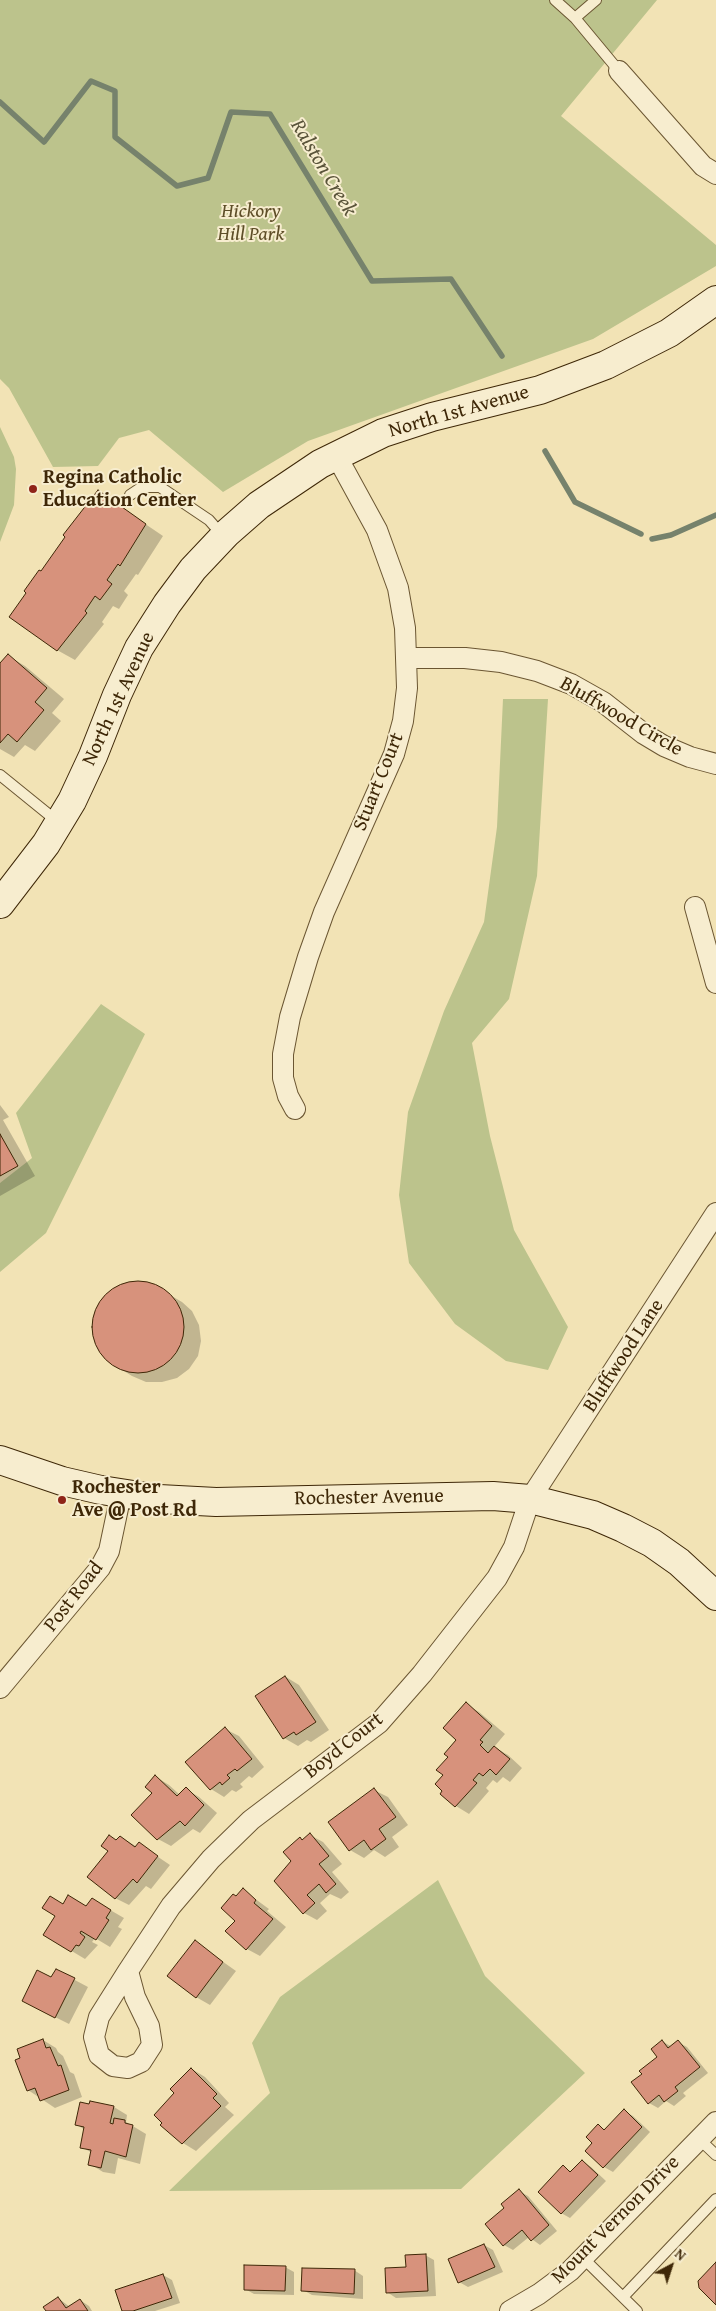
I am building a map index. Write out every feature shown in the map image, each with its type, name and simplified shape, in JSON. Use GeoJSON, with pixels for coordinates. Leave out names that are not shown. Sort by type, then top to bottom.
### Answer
{"type":"FeatureCollection","features":[{"type":"Feature","properties":{"kind":"main road","name":"North 1st Avenue"},"geometry":{"type":"LineString","coordinates":[[0,904],[46,844],[59,822],[93,756],[117,695],[139,648],[166,604],[193,569],[224,536],[259,505],[300,476],[336,455],[383,433],[417,422],[540,390],[606,364],[669,333],[716,300]]}},
{"type":"Feature","properties":{"kind":"main road","name":"Rochester Avenue"},"geometry":{"type":"LineString","coordinates":[[0,1460],[62,1481],[121,1494],[159,1499],[216,1502],[493,1496],[530,1499],[593,1515],[652,1543],[678,1562],[716,1596]]}},
{"type":"Feature","properties":{"kind":"street"},"geometry":{"type":"LineString","coordinates":[[619,71],[703,166],[716,174]]}},
{"type":"Feature","properties":{"kind":"street","name":"Stuart Court"},"geometry":{"type":"LineString","coordinates":[[295,1109],[288,1096],[283,1078],[283,1054],[290,1016],[324,912],[394,754],[403,721],[407,688],[407,658],[398,588],[377,530],[336,455]]}},
{"type":"Feature","properties":{"kind":"street","name":"Bluffwood Circle"},"geometry":{"type":"LineString","coordinates":[[407,658],[465,658],[502,662],[537,671],[571,684],[603,702],[644,734],[664,746],[690,757],[716,764]]}},
{"type":"Feature","properties":{"kind":"street"},"geometry":{"type":"LineString","coordinates":[[694,907],[716,983]]}},
{"type":"Feature","properties":{"kind":"street","name":"Bluffwood Lane"},"geometry":{"type":"LineString","coordinates":[[530,1499],[716,1213]]}},
{"type":"Feature","properties":{"kind":"street","name":"Post Road"},"geometry":{"type":"LineString","coordinates":[[0,1688],[100,1568],[109,1551],[121,1494]]}},
{"type":"Feature","properties":{"kind":"street","name":"Boyd Court"},"geometry":{"type":"LineString","coordinates":[[128,1971],[170,1906],[211,1859],[272,1802],[379,1723],[422,1674],[497,1578],[514,1548],[530,1499]]}},
{"type":"Feature","properties":{"kind":"street","name":"Mount Vernon Drive"},"geometry":{"type":"LineString","coordinates":[[510,2311],[539,2294],[583,2258],[698,2138],[716,2122]]}},
{"type":"Feature","properties":{"kind":"lane"},"geometry":{"type":"LineString","coordinates":[[555,0],[575,18],[619,71]]}},
{"type":"Feature","properties":{"kind":"lane"},"geometry":{"type":"LineString","coordinates":[[575,18],[596,0]]}},
{"type":"Feature","properties":{"kind":"lane"},"geometry":{"type":"LineString","coordinates":[[130,495],[142,487],[160,487],[209,520],[224,536]]}},
{"type":"Feature","properties":{"kind":"lane"},"geometry":{"type":"LineString","coordinates":[[0,775],[59,822]]}},
{"type":"Feature","properties":{"kind":"lane"},"geometry":{"type":"LineString","coordinates":[[698,2138],[716,2155]]}},
{"type":"Feature","properties":{"kind":"lane"},"geometry":{"type":"LineString","coordinates":[[623,2297],[716,2199]]}},
{"type":"Feature","properties":{"kind":"lane"},"geometry":{"type":"LineString","coordinates":[[583,2258],[637,2311]]}},
{"type":"Feature","properties":{"kind":"green space","name":"Hickory Hill Park"},"geometry":{"type":"Polygon","coordinates":[[[0,0],[657,0],[561,116],[716,245],[716,266],[593,339],[308,441],[223,492],[149,430],[119,438],[98,466],[53,467],[9,388],[0,379],[0,0]]]}},
{"type":"Feature","properties":{"kind":"green space"},"geometry":{"type":"Polygon","coordinates":[[[0,427],[14,457],[16,469],[14,505],[0,542],[0,427]]]}},
{"type":"Feature","properties":{"kind":"green space"},"geometry":{"type":"Polygon","coordinates":[[[503,699],[548,699],[537,876],[509,999],[472,1043],[490,1136],[514,1230],[568,1327],[548,1370],[506,1361],[455,1324],[409,1263],[399,1195],[408,1112],[444,1011],[484,922],[497,827],[503,699]]]}},
{"type":"Feature","properties":{"kind":"green space"},"geometry":{"type":"Polygon","coordinates":[[[101,1004],[145,1034],[46,1233],[0,1272],[0,1183],[32,1158],[16,1113],[101,1004]]]}},
{"type":"Feature","properties":{"kind":"green space"},"geometry":{"type":"Polygon","coordinates":[[[438,1880],[485,1976],[585,2073],[461,2189],[169,2191],[270,2093],[252,2043],[280,1997],[438,1880]]]}},
{"type":"Feature","properties":{"kind":"building"},"geometry":{"type":"Polygon","coordinates":[[[98,490],[146,524],[120,566],[118,564],[107,580],[112,584],[100,600],[95,596],[85,611],[87,613],[57,651],[9,617],[26,593],[24,591],[65,537],[63,535],[98,490]]]}},
{"type":"Feature","properties":{"kind":"building"},"geometry":{"type":"Polygon","coordinates":[[[8,654],[47,688],[35,702],[44,710],[17,742],[8,734],[0,743],[0,663],[8,654]]]}},
{"type":"Feature","properties":{"kind":"building"},"geometry":{"type":"Polygon","coordinates":[[[0,1134],[18,1166],[0,1176],[0,1134]]]}},
{"type":"Feature","properties":{"kind":"building"},"geometry":{"type":"Polygon","coordinates":[[[138,1281],[155,1285],[170,1295],[180,1310],[184,1327],[180,1344],[170,1359],[155,1369],[138,1373],[121,1369],[106,1359],[96,1344],[92,1327],[96,1310],[106,1295],[121,1285],[138,1281]]]}},
{"type":"Feature","properties":{"kind":"building"},"geometry":{"type":"Polygon","coordinates":[[[285,1676],[316,1722],[296,1735],[294,1732],[283,1739],[255,1696],[285,1676]]]}},
{"type":"Feature","properties":{"kind":"building"},"geometry":{"type":"Polygon","coordinates":[[[466,1702],[492,1726],[480,1740],[483,1742],[480,1745],[488,1753],[494,1746],[510,1759],[496,1775],[490,1769],[483,1776],[479,1773],[473,1780],[477,1783],[455,1807],[440,1794],[442,1791],[435,1784],[443,1775],[436,1770],[448,1757],[444,1754],[456,1740],[443,1728],[466,1702]]]}},
{"type":"Feature","properties":{"kind":"building"},"geometry":{"type":"Polygon","coordinates":[[[225,1727],[252,1759],[237,1771],[235,1769],[227,1775],[230,1778],[222,1785],[220,1782],[210,1790],[185,1762],[225,1727]]]}},
{"type":"Feature","properties":{"kind":"building"},"geometry":{"type":"Polygon","coordinates":[[[155,1775],[177,1796],[186,1787],[204,1805],[185,1826],[180,1821],[157,1840],[131,1815],[152,1793],[145,1787],[155,1775]]]}},
{"type":"Feature","properties":{"kind":"building"},"geometry":{"type":"Polygon","coordinates":[[[374,1788],[396,1817],[379,1829],[386,1839],[371,1850],[364,1840],[349,1851],[328,1822],[374,1788]]]}},
{"type":"Feature","properties":{"kind":"building"},"geometry":{"type":"Polygon","coordinates":[[[310,1833],[329,1856],[319,1864],[336,1884],[326,1893],[319,1884],[307,1895],[315,1903],[303,1914],[274,1881],[291,1861],[283,1852],[300,1837],[302,1840],[310,1833]]]}},
{"type":"Feature","properties":{"kind":"building"},"geometry":{"type":"Polygon","coordinates":[[[109,1835],[116,1840],[120,1836],[135,1847],[139,1842],[158,1856],[137,1883],[133,1879],[115,1899],[87,1877],[108,1851],[101,1846],[109,1835]]]}},
{"type":"Feature","properties":{"kind":"building"},"geometry":{"type":"Polygon","coordinates":[[[243,1888],[256,1900],[254,1903],[273,1919],[246,1950],[225,1931],[235,1921],[221,1908],[233,1894],[236,1896],[243,1888]]]}},
{"type":"Feature","properties":{"kind":"building"},"geometry":{"type":"Polygon","coordinates":[[[68,1895],[86,1906],[92,1898],[111,1910],[106,1918],[109,1920],[96,1940],[81,1931],[80,1933],[85,1937],[79,1946],[76,1945],[71,1952],[43,1935],[55,1916],[42,1908],[50,1896],[63,1904],[68,1895]]]}},
{"type":"Feature","properties":{"kind":"building"},"geometry":{"type":"Polygon","coordinates":[[[195,1940],[223,1962],[196,1998],[167,1976],[195,1940]]]}},
{"type":"Feature","properties":{"kind":"building"},"geometry":{"type":"Polygon","coordinates":[[[56,1969],[75,1978],[55,2018],[22,2001],[37,1970],[51,1977],[56,1969]]]}},
{"type":"Feature","properties":{"kind":"building"},"geometry":{"type":"Polygon","coordinates":[[[43,2039],[46,2048],[50,2047],[58,2066],[61,2065],[69,2090],[40,2101],[35,2088],[27,2091],[15,2060],[20,2058],[17,2049],[43,2039]]]}},
{"type":"Feature","properties":{"kind":"building"},"geometry":{"type":"Polygon","coordinates":[[[662,2040],[668,2048],[678,2040],[700,2067],[675,2087],[678,2091],[664,2102],[659,2095],[648,2104],[631,2082],[642,2074],[639,2071],[657,2057],[651,2049],[662,2040]]]}},
{"type":"Feature","properties":{"kind":"building"},"geometry":{"type":"Polygon","coordinates":[[[191,2068],[217,2094],[213,2098],[221,2106],[182,2144],[160,2125],[162,2123],[154,2115],[174,2093],[170,2089],[191,2068]]]}},
{"type":"Feature","properties":{"kind":"building"},"geometry":{"type":"Polygon","coordinates":[[[90,2101],[114,2106],[110,2123],[113,2124],[114,2118],[125,2120],[125,2123],[133,2125],[126,2157],[105,2151],[101,2168],[88,2165],[91,2150],[80,2148],[84,2127],[75,2125],[80,2102],[89,2104],[90,2101]]]}},
{"type":"Feature","properties":{"kind":"building"},"geometry":{"type":"Polygon","coordinates":[[[624,2109],[642,2127],[603,2168],[585,2151],[592,2143],[586,2137],[598,2124],[604,2130],[624,2109]]]}},
{"type":"Feature","properties":{"kind":"building"},"geometry":{"type":"Polygon","coordinates":[[[582,2160],[598,2175],[561,2214],[538,2192],[563,2165],[570,2172],[582,2160]]]}},
{"type":"Feature","properties":{"kind":"building"},"geometry":{"type":"Polygon","coordinates":[[[519,2189],[549,2225],[531,2241],[522,2230],[503,2246],[485,2224],[504,2208],[501,2204],[519,2189]]]}},
{"type":"Feature","properties":{"kind":"building"},"geometry":{"type":"Polygon","coordinates":[[[484,2244],[495,2267],[458,2283],[448,2259],[484,2244]]]}},
{"type":"Feature","properties":{"kind":"building"},"geometry":{"type":"Polygon","coordinates":[[[426,2254],[428,2291],[386,2293],[385,2268],[406,2267],[405,2255],[426,2254]]]}},
{"type":"Feature","properties":{"kind":"building"},"geometry":{"type":"Polygon","coordinates":[[[716,2262],[716,2305],[699,2288],[698,2281],[716,2262]]]}},
{"type":"Feature","properties":{"kind":"building"},"geometry":{"type":"Polygon","coordinates":[[[244,2265],[286,2266],[285,2291],[244,2290],[244,2265]]]}},
{"type":"Feature","properties":{"kind":"building"},"geometry":{"type":"Polygon","coordinates":[[[302,2268],[355,2269],[354,2294],[301,2291],[302,2268]]]}},
{"type":"Feature","properties":{"kind":"building"},"geometry":{"type":"Polygon","coordinates":[[[163,2274],[172,2298],[133,2311],[122,2311],[115,2290],[163,2274]]]}},
{"type":"Feature","properties":{"kind":"building"},"geometry":{"type":"Polygon","coordinates":[[[58,2297],[66,2308],[80,2299],[88,2311],[46,2311],[43,2307],[58,2297]]]}},
{"type":"Feature","properties":{"kind":"waterway","name":"Ralston Creek"},"geometry":{"type":"LineString","coordinates":[[0,102],[44,142],[91,81],[115,91],[115,137],[177,186],[208,178],[231,112],[270,114],[372,281],[451,279],[502,356]]}},
{"type":"Feature","properties":{"kind":"waterway","name":"Ralston Creek"},"geometry":{"type":"LineString","coordinates":[[545,451],[575,502],[641,534]]}},
{"type":"Feature","properties":{"kind":"waterway","name":"Ralston Creek"},"geometry":{"type":"LineString","coordinates":[[652,539],[671,535],[716,515]]}},
{"type":"Feature","properties":{"kind":"place","name":"Regina Catholic Education Center"},"geometry":{"type":"Point","coordinates":[33,489]}},
{"type":"Feature","properties":{"kind":"place","name":"Rochester Ave @ Post Rd"},"geometry":{"type":"Point","coordinates":[62,1500]}}]}
